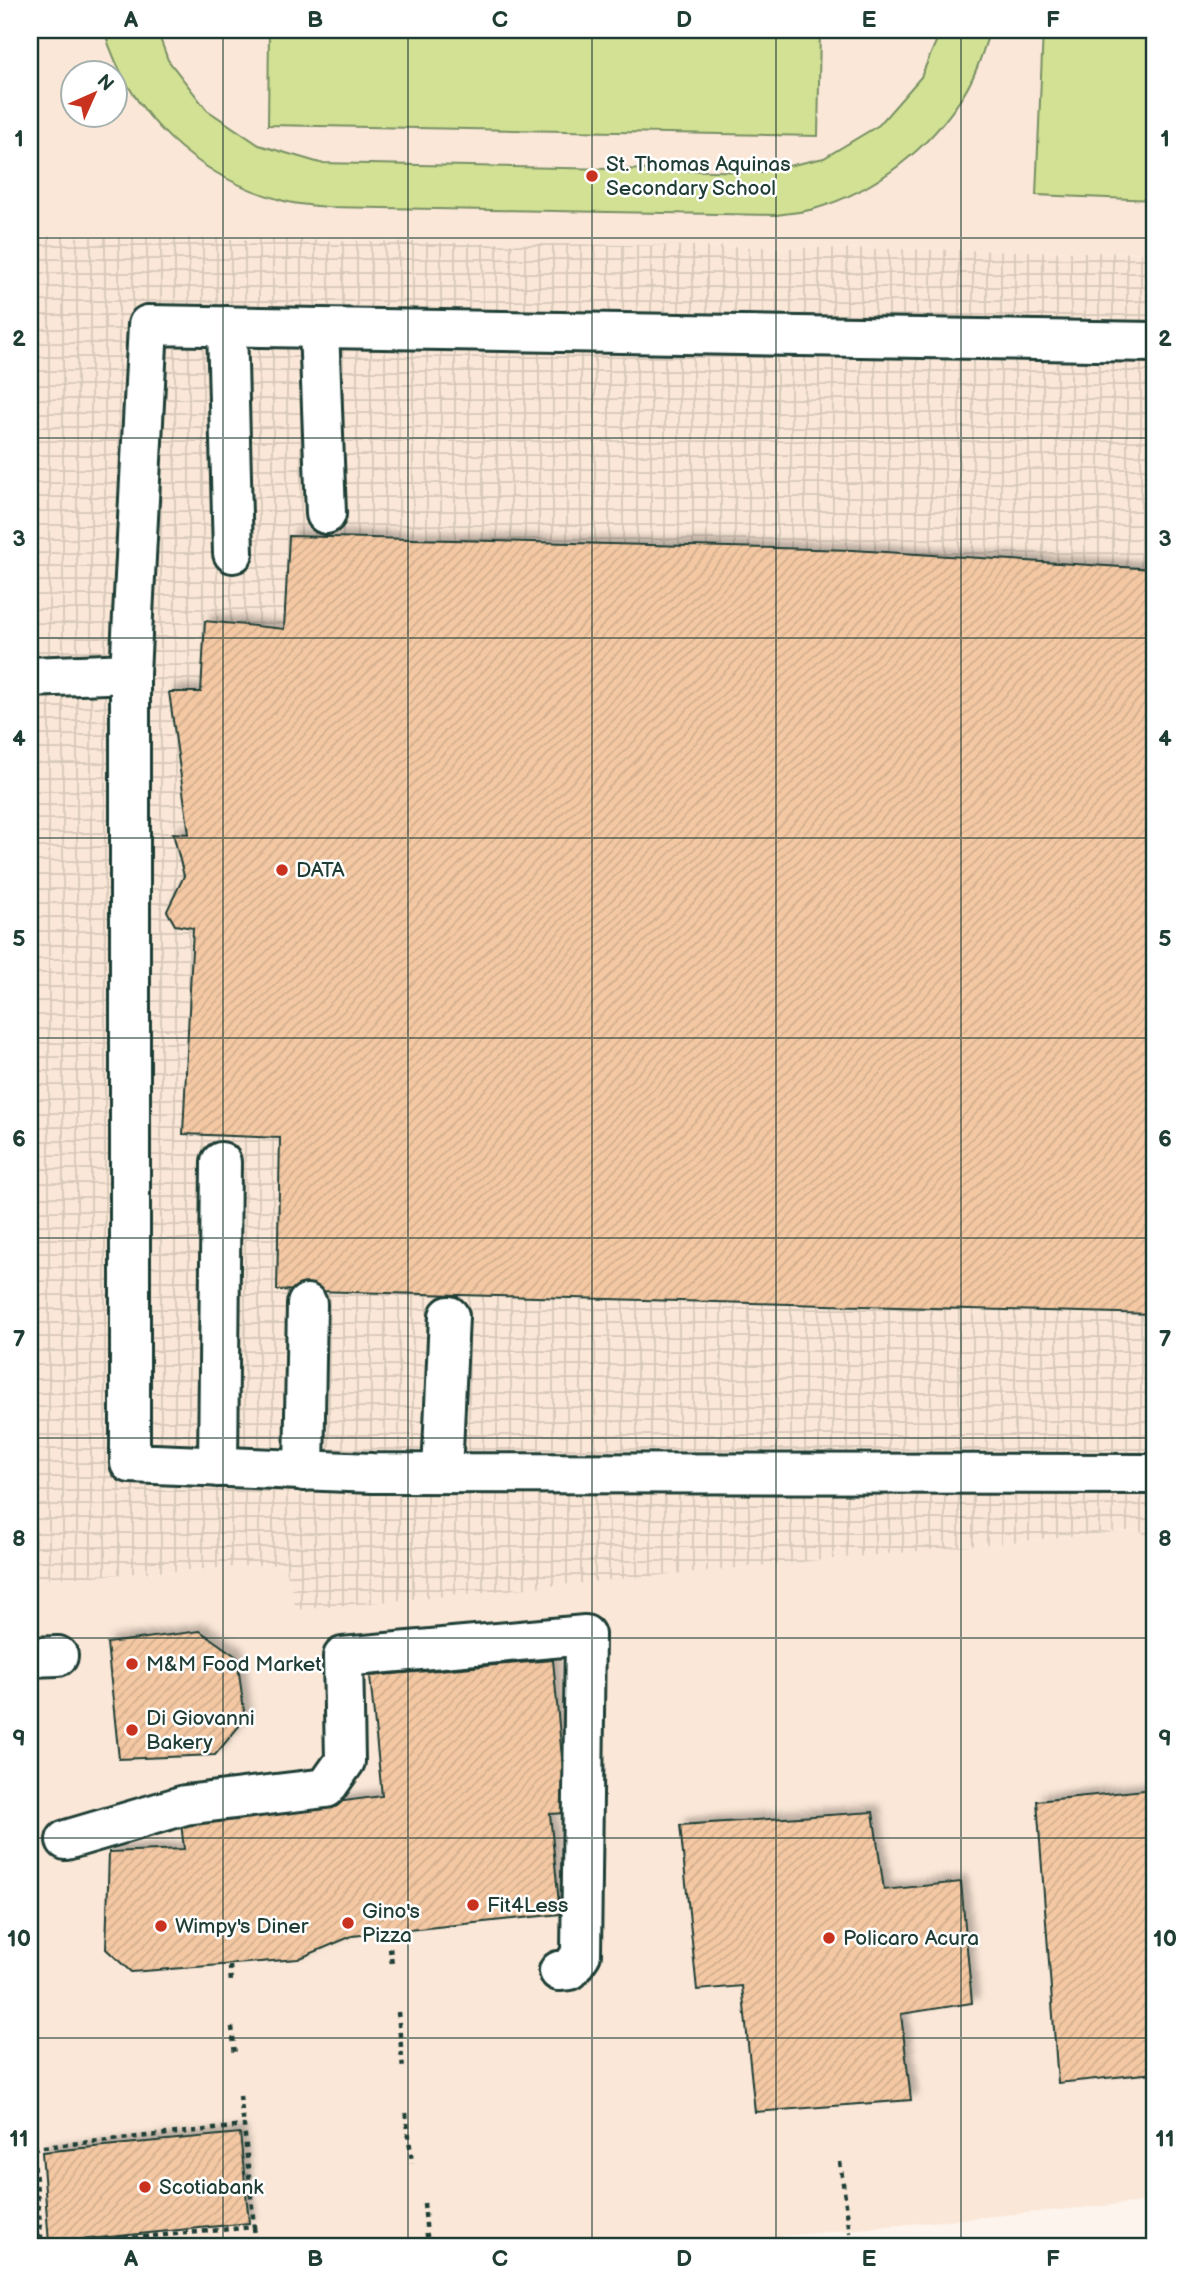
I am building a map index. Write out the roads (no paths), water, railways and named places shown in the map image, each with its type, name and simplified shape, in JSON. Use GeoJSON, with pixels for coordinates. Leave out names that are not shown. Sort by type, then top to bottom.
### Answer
{"type":"FeatureCollection","features":[{"type":"Feature","properties":{"kind":"lane"},"geometry":{"type":"LineString","coordinates":[[1154,342],[148,325],[130,673],[130,1463],[442,1474],[1154,1474]]}},
{"type":"Feature","properties":{"kind":"lane"},"geometry":{"type":"LineString","coordinates":[[227,326],[233,553]]}},
{"type":"Feature","properties":{"kind":"lane"},"geometry":{"type":"LineString","coordinates":[[319,328],[326,514]]}},
{"type":"Feature","properties":{"kind":"lane"},"geometry":{"type":"LineString","coordinates":[[30,677],[130,673]]}},
{"type":"Feature","properties":{"kind":"lane"},"geometry":{"type":"LineString","coordinates":[[218,1467],[221,1162]]}},
{"type":"Feature","properties":{"kind":"lane"},"geometry":{"type":"LineString","coordinates":[[304,1471],[307,1304]]}},
{"type":"Feature","properties":{"kind":"lane"},"geometry":{"type":"LineString","coordinates":[[442,1474],[449,1316]]}},
{"type":"Feature","properties":{"kind":"lane"},"geometry":{"type":"LineString","coordinates":[[66,1840],[185,1805],[326,1788],[345,1760],[343,1657],[585,1635],[581,1954],[570,1970],[559,1971]]}},
{"type":"Feature","properties":{"kind":"place","name":"St. Thomas Aquinas Secondary School"},"geometry":{"type":"Point","coordinates":[592,176]}},
{"type":"Feature","properties":{"kind":"place","name":"DATA"},"geometry":{"type":"Point","coordinates":[282,870]}},
{"type":"Feature","properties":{"kind":"place","name":"M&M Food Market"},"geometry":{"type":"Point","coordinates":[132,1664]}},
{"type":"Feature","properties":{"kind":"place","name":"Di Giovanni Bakery"},"geometry":{"type":"Point","coordinates":[132,1730]}},
{"type":"Feature","properties":{"kind":"place","name":"Fit4Less"},"geometry":{"type":"Point","coordinates":[473,1905]}},
{"type":"Feature","properties":{"kind":"place","name":"Gino's Pizza"},"geometry":{"type":"Point","coordinates":[348,1923]}},
{"type":"Feature","properties":{"kind":"place","name":"Wimpy's Diner"},"geometry":{"type":"Point","coordinates":[161,1926]}},
{"type":"Feature","properties":{"kind":"place","name":"Policaro Acura"},"geometry":{"type":"Point","coordinates":[829,1938]}},
{"type":"Feature","properties":{"kind":"place","name":"Scotiabank"},"geometry":{"type":"Point","coordinates":[145,2187]}}]}
